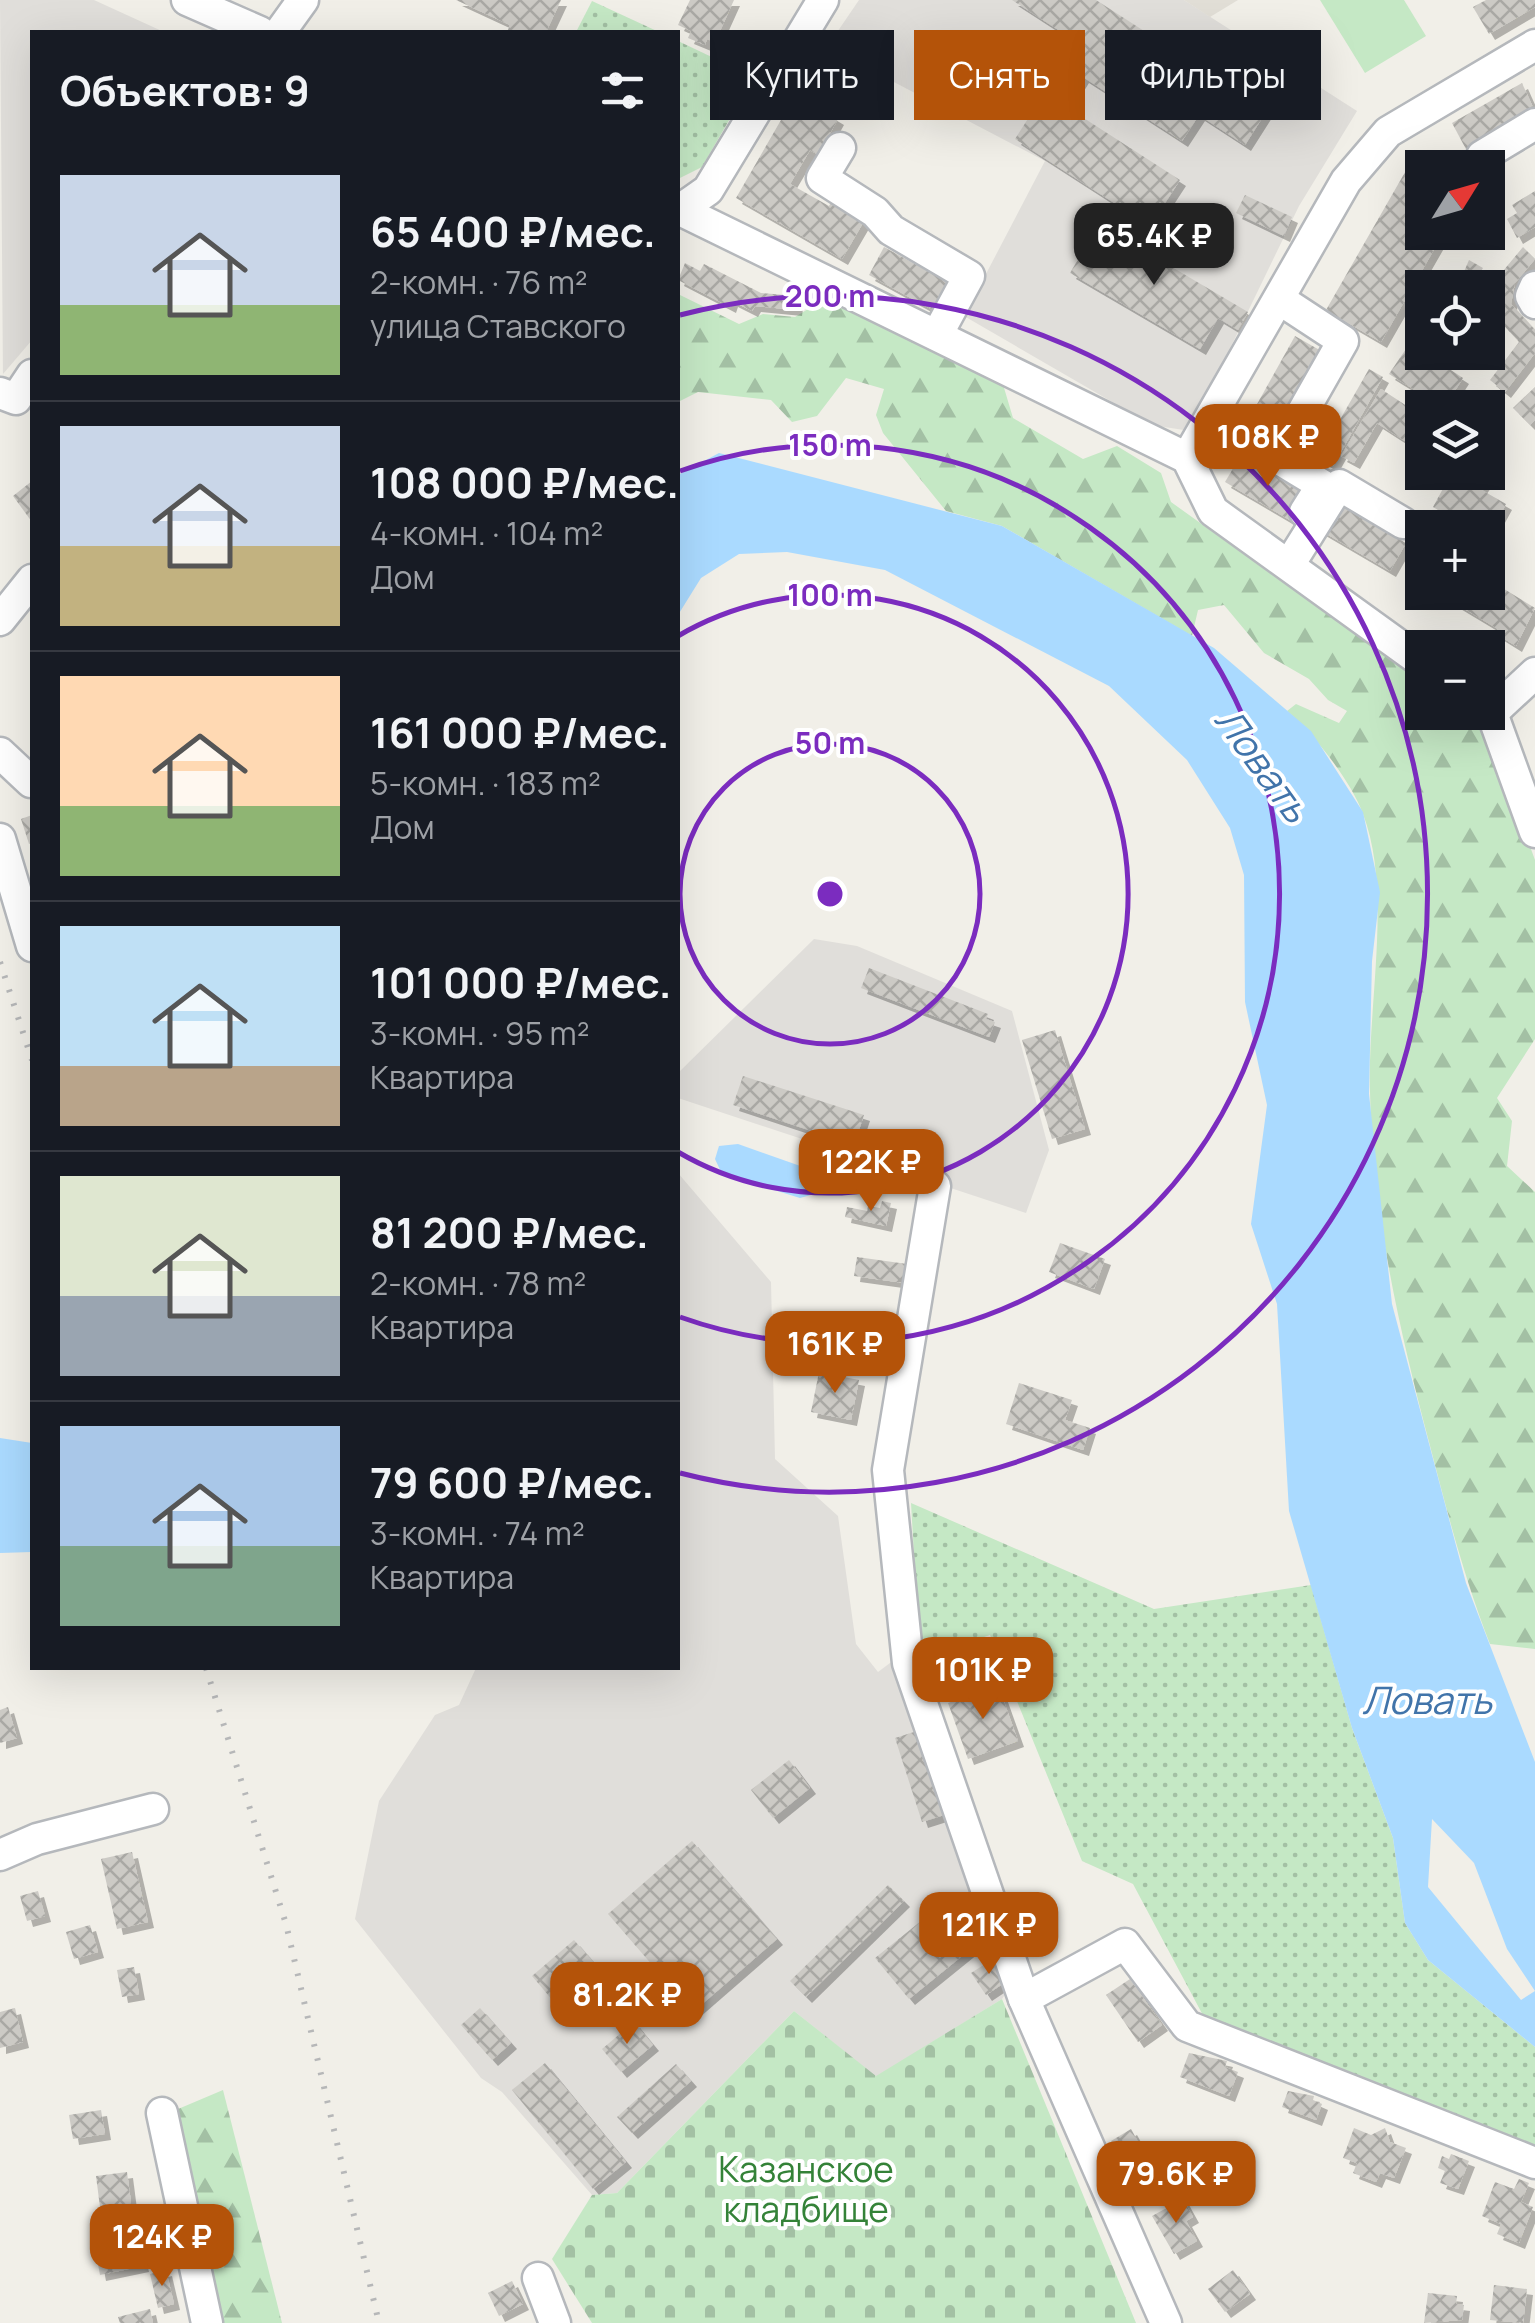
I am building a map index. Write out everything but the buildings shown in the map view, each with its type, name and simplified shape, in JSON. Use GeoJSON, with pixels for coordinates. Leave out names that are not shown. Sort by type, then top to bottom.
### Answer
{"type":"FeatureCollection","features":[{"type":"Feature","properties":{"kind":"street"},"geometry":{"type":"LineString","coordinates":[[188,0],[245,30]]}},
{"type":"Feature","properties":{"kind":"street"},"geometry":{"type":"LineString","coordinates":[[281,30],[303,0]]}},
{"type":"Feature","properties":{"kind":"street"},"geometry":{"type":"LineString","coordinates":[[822,0],[708,190],[680,209],[1187,458],[1213,511],[1405,650]]}},
{"type":"Feature","properties":{"kind":"street"},"geometry":{"type":"LineString","coordinates":[[1187,458],[1346,181],[1388,132],[1532,54]]}},
{"type":"Feature","properties":{"kind":"street"},"geometry":{"type":"LineString","coordinates":[[1492,150],[1535,124]]}},
{"type":"Feature","properties":{"kind":"street"},"geometry":{"type":"LineString","coordinates":[[840,148],[822,178],[875,212],[891,230],[969,276],[937,335]]}},
{"type":"Feature","properties":{"kind":"street"},"geometry":{"type":"LineString","coordinates":[[1535,287],[1535,303]]}},
{"type":"Feature","properties":{"kind":"street"},"geometry":{"type":"LineString","coordinates":[[1278,299],[1344,341],[1297,422]]}},
{"type":"Feature","properties":{"kind":"street"},"geometry":{"type":"LineString","coordinates":[[0,393],[16,399],[30,378]]}},
{"type":"Feature","properties":{"kind":"street"},"geometry":{"type":"LineString","coordinates":[[1258,446],[1322,485],[1283,561]]}},
{"type":"Feature","properties":{"kind":"street"},"geometry":{"type":"LineString","coordinates":[[1283,561],[1339,485],[1403,522]]}},
{"type":"Feature","properties":{"kind":"street"},"geometry":{"type":"LineString","coordinates":[[0,620],[30,582]]}},
{"type":"Feature","properties":{"kind":"street"},"geometry":{"type":"LineString","coordinates":[[1505,699],[1535,673]]}},
{"type":"Feature","properties":{"kind":"street"},"geometry":{"type":"LineString","coordinates":[[1497,730],[1535,832]]}},
{"type":"Feature","properties":{"kind":"street"},"geometry":{"type":"LineString","coordinates":[[0,753],[30,780]]}},
{"type":"Feature","properties":{"kind":"street"},"geometry":{"type":"LineString","coordinates":[[0,839],[30,939]]}},
{"type":"Feature","properties":{"kind":"street"},"geometry":{"type":"LineString","coordinates":[[935,1186],[888,1470],[908,1662],[1024,1999],[1166,2323]]}},
{"type":"Feature","properties":{"kind":"street"},"geometry":{"type":"LineString","coordinates":[[0,1855],[37,1839],[153,1809]]}},
{"type":"Feature","properties":{"kind":"street"},"geometry":{"type":"LineString","coordinates":[[1024,1999],[1125,1944],[1187,2026],[1535,2163]]}},
{"type":"Feature","properties":{"kind":"street"},"geometry":{"type":"LineString","coordinates":[[162,2113],[207,2323]]}},
{"type":"Feature","properties":{"kind":"street"},"geometry":{"type":"LineString","coordinates":[[538,2278],[554,2323]]}},
{"type":"Feature","properties":{"kind":"shaded area"},"geometry":{"type":"Polygon","coordinates":[[[0,0],[94,0],[160,30],[30,30],[30,342],[3,374],[0,0]]]}},
{"type":"Feature","properties":{"kind":"shaded area"},"geometry":{"type":"Polygon","coordinates":[[[859,0],[1184,0],[1231,30],[1105,30],[1105,120],[1321,120],[1321,88],[1357,111],[1299,206],[1190,431],[1152,425],[964,316],[1045,161],[967,120],[1085,120],[1085,30],[914,30],[914,92],[894,82],[894,30],[839,30],[859,0]]]}},
{"type":"Feature","properties":{"kind":"shaded area"},"geometry":{"type":"Polygon","coordinates":[[[1184,0],[1238,0],[1210,17],[1184,0]]]}},
{"type":"Feature","properties":{"kind":"shaded area"},"geometry":{"type":"Polygon","coordinates":[[[814,939],[857,946],[1012,1011],[1049,1150],[1026,1213],[680,1099],[680,1071],[814,939]]]}},
{"type":"Feature","properties":{"kind":"shaded area"},"geometry":{"type":"Polygon","coordinates":[[[680,1175],[771,1282],[775,1459],[838,1516],[856,1644],[878,1672],[894,1660],[1010,1987],[1002,1999],[876,2077],[794,2011],[617,2193],[592,2195],[502,2092],[481,2078],[355,1919],[379,1801],[435,1715],[459,1705],[475,1670],[680,1670],[680,1175]]]}},
{"type":"Feature","properties":{"kind":"green space"},"geometry":{"type":"Polygon","coordinates":[[[1320,0],[1404,0],[1426,36],[1365,73],[1320,0]]]}},
{"type":"Feature","properties":{"kind":"green space"},"geometry":{"type":"Polygon","coordinates":[[[592,1],[655,30],[577,30],[592,1]]]}},
{"type":"Feature","properties":{"kind":"green space"},"geometry":{"type":"Polygon","coordinates":[[[680,42],[710,56],[710,120],[729,120],[702,167],[680,178],[680,42]]]}},
{"type":"Feature","properties":{"kind":"green space"},"geometry":{"type":"Polygon","coordinates":[[[680,295],[739,324],[763,314],[795,317],[808,309],[836,305],[1002,381],[1013,418],[1083,459],[1117,446],[1161,473],[1171,502],[1405,670],[1405,730],[1483,730],[1489,735],[1535,860],[1535,1039],[1497,1098],[1512,1121],[1507,1166],[1535,1192],[1535,1649],[1490,1644],[1449,1519],[1398,1313],[1372,1137],[1370,1059],[1378,914],[1372,845],[1350,787],[1320,745],[1287,711],[1296,704],[1339,723],[1347,711],[1328,700],[1309,679],[1264,653],[1224,605],[1198,610],[1192,636],[1002,526],[946,511],[883,433],[876,415],[884,389],[846,378],[817,416],[792,422],[771,400],[698,392],[680,401],[680,295]]]}},
{"type":"Feature","properties":{"kind":"green space"},"geometry":{"type":"Polygon","coordinates":[[[911,1503],[1154,1609],[1311,1585],[1352,1728],[1393,1838],[1405,1923],[1428,1960],[1535,2047],[1535,2148],[1206,2021],[1133,1884],[1082,1861],[990,1635],[920,1659],[911,1503]]]}},
{"type":"Feature","properties":{"kind":"green space","name":"Казанское кладбище"},"geometry":{"type":"Polygon","coordinates":[[[1002,1999],[1136,2323],[592,2323],[552,2259],[592,2195],[617,2193],[794,2011],[876,2076],[1002,1999]]]}},
{"type":"Feature","properties":{"kind":"green space"},"geometry":{"type":"Polygon","coordinates":[[[223,2090],[282,2323],[218,2323],[171,2112],[223,2090]]]}},
{"type":"Feature","properties":{"kind":"water","name":"Ловать"},"geometry":{"type":"Polygon","coordinates":[[[719,453],[1002,526],[1214,648],[1311,731],[1363,812],[1380,892],[1372,961],[1369,1094],[1392,1304],[1466,1583],[1535,1762],[1535,1991],[1535,2047],[1428,1960],[1405,1923],[1393,1838],[1352,1728],[1289,1511],[1277,1304],[1251,1224],[1267,1105],[1245,1002],[1244,875],[1230,828],[1187,760],[1109,686],[885,570],[787,552],[739,554],[701,578],[680,612],[680,474],[719,453]],[[1432,1819],[1428,1887],[1521,2000],[1535,1991],[1507,1949],[1474,1863],[1432,1819]]]}},
{"type":"Feature","properties":{"kind":"water"},"geometry":{"type":"Polygon","coordinates":[[[738,1144],[823,1174],[818,1193],[800,1198],[722,1174],[715,1159],[719,1146],[738,1144]]]}},
{"type":"Feature","properties":{"kind":"water"},"geometry":{"type":"Polygon","coordinates":[[[0,1438],[30,1443],[30,1552],[0,1553],[0,1438]]]}},
{"type":"Feature","properties":{"kind":"railway"},"geometry":{"type":"LineString","coordinates":[[0,962],[30,1054]]}},
{"type":"Feature","properties":{"kind":"railway"},"geometry":{"type":"LineString","coordinates":[[207,1670],[286,1924],[379,2323]]}}]}
